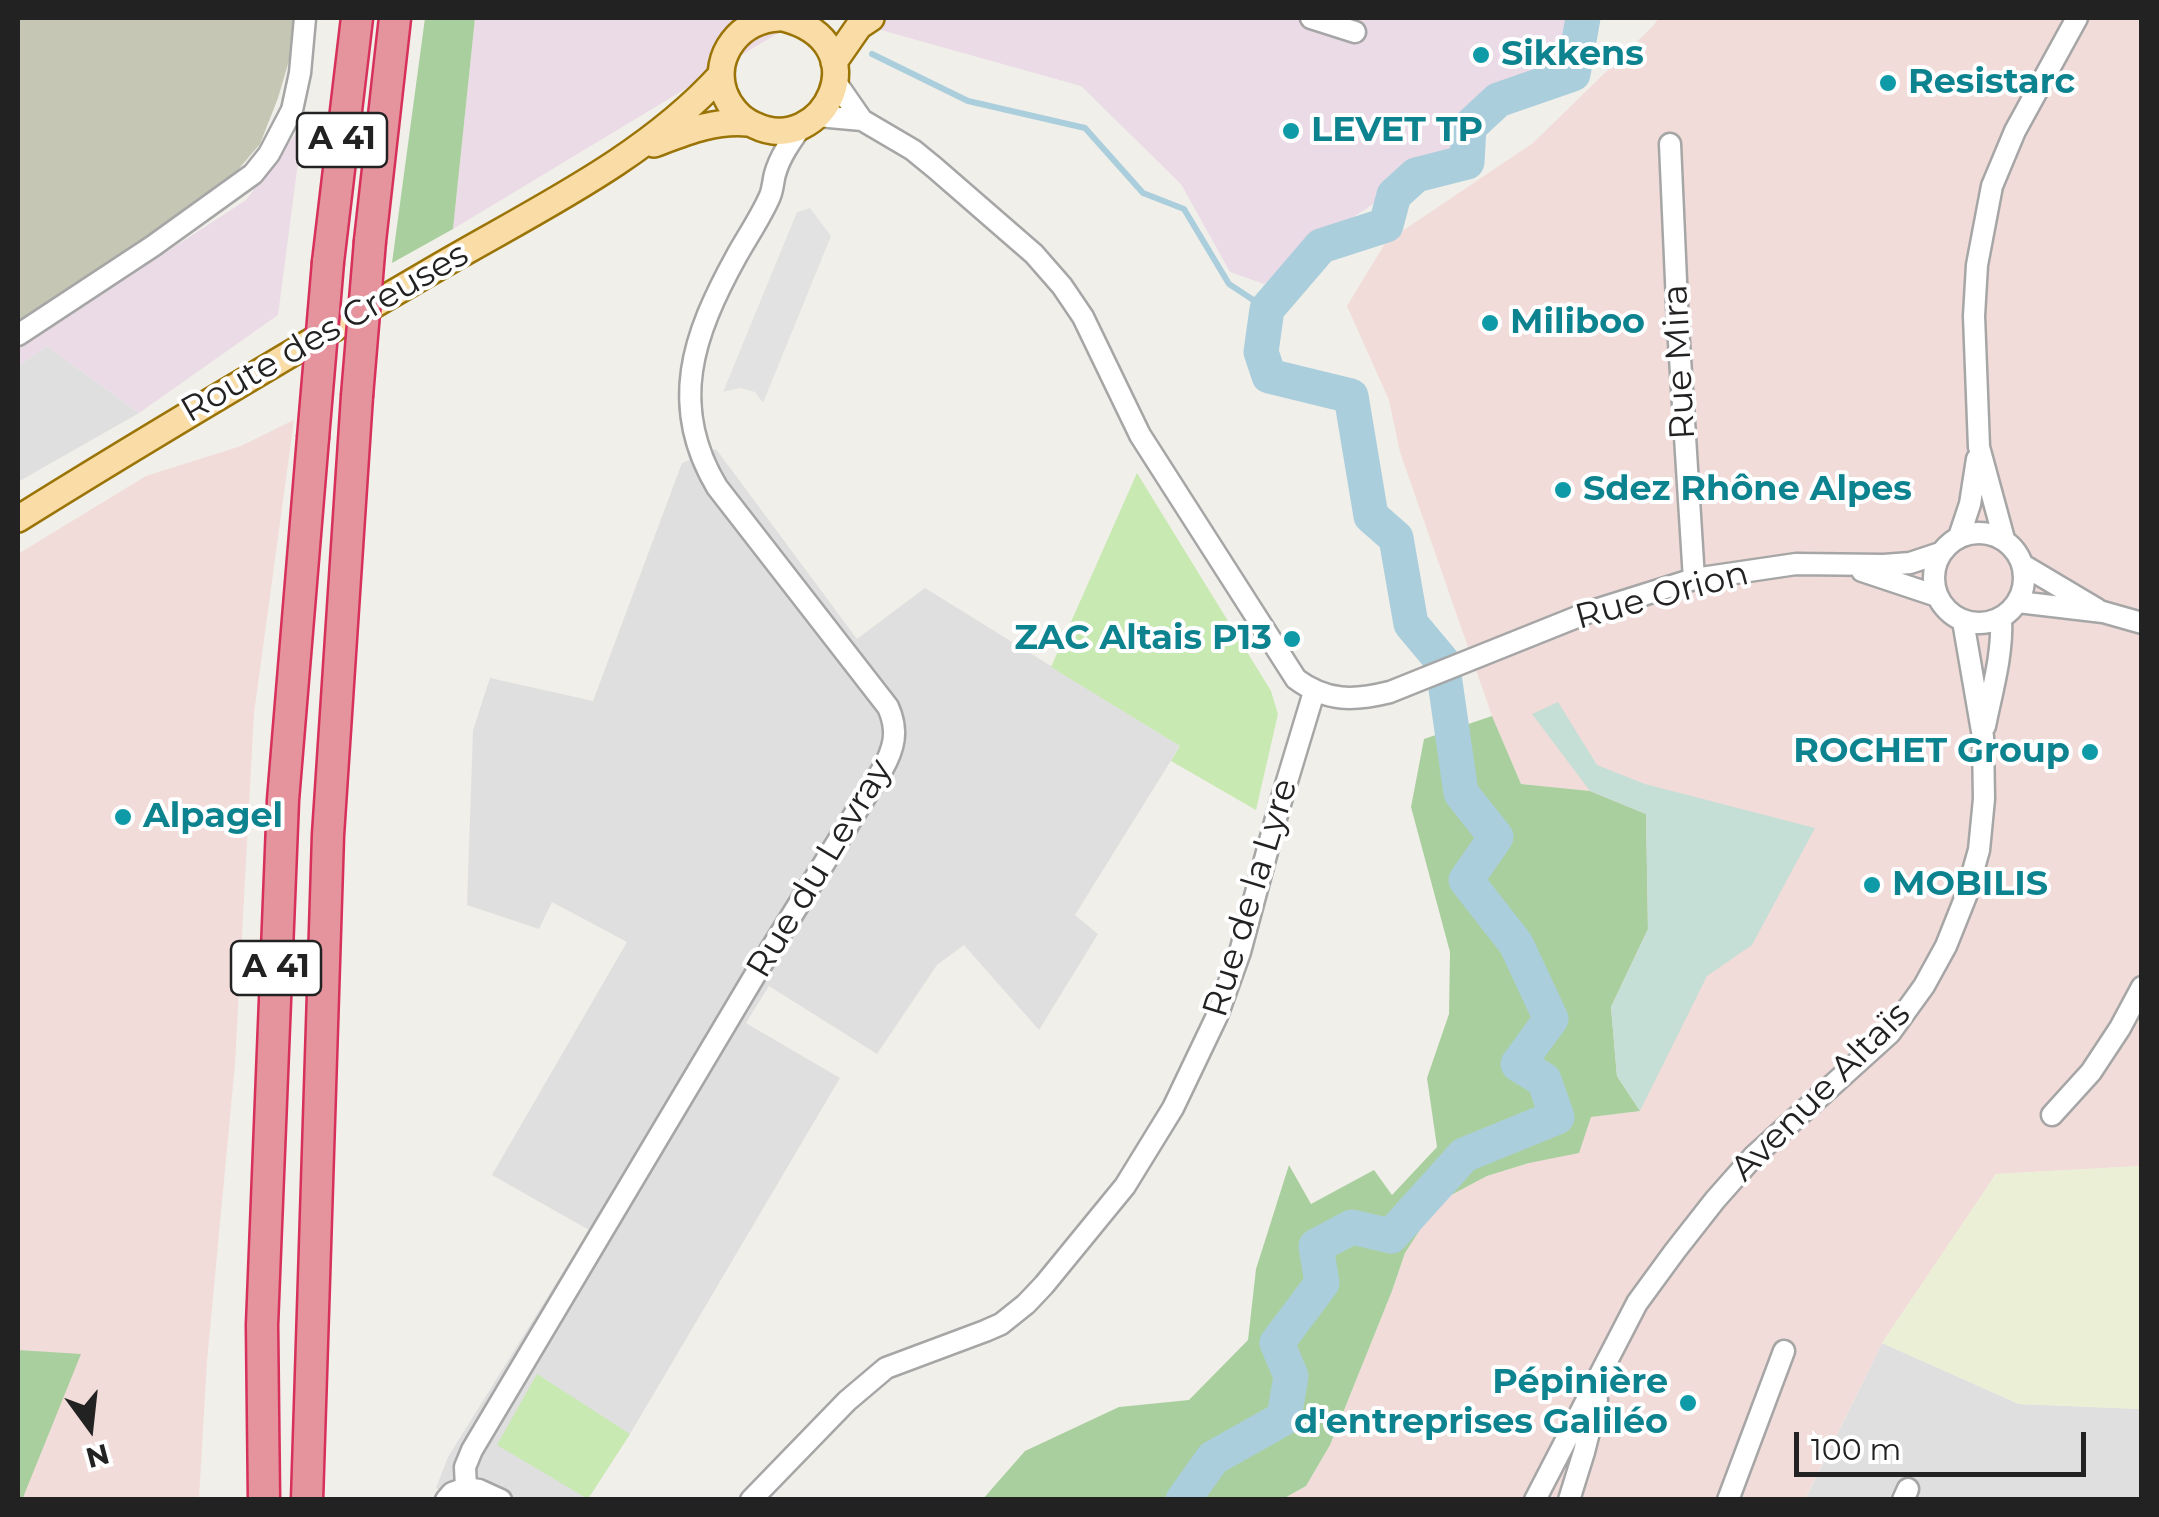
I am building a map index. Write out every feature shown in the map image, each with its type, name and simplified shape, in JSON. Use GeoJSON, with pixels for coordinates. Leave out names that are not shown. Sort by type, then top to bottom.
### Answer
{"type":"FeatureCollection","features":[{"type":"Feature","properties":{"kind":"highway","name":"A 41"},"geometry":{"type":"LineString","coordinates":[[264,1500],[262,1326],[283,800],[328,262],[357,18]]}},
{"type":"Feature","properties":{"kind":"highway","name":"A 41"},"geometry":{"type":"LineString","coordinates":[[307,1500],[328,834],[356,396],[394,18]]}},
{"type":"Feature","properties":{"kind":"main road"},"geometry":{"type":"LineString","coordinates":[[835,72],[828,46],[817,32],[795,19],[771,18],[740,31],[730,44],[721,74],[724,93],[734,110],[754,126],[781,131],[810,121],[830,100],[835,72],[859,26],[871,18]]}},
{"type":"Feature","properties":{"kind":"main road","name":"Route des Creuses"},"geometry":{"type":"LineString","coordinates":[[636,151],[721,74]]}},
{"type":"Feature","properties":{"kind":"main road","name":"Route des Creuses"},"geometry":{"type":"LineString","coordinates":[[18,520],[241,382],[636,151],[705,125],[728,121],[754,126]]}},
{"type":"Feature","properties":{"kind":"street"},"geometry":{"type":"LineString","coordinates":[[18,335],[122,268],[253,174],[292,110],[306,18]]}},
{"type":"Feature","properties":{"kind":"street"},"geometry":{"type":"LineString","coordinates":[[730,18],[730,44]]}},
{"type":"Feature","properties":{"kind":"street"},"geometry":{"type":"LineString","coordinates":[[1311,18],[1355,32]]}},
{"type":"Feature","properties":{"kind":"street"},"geometry":{"type":"LineString","coordinates":[[1959,536],[1989,533],[2016,550],[2025,580],[2018,602],[2001,618],[1986,624],[1963,621],[1949,613],[1937,596],[1934,568],[1940,554],[1959,536],[1970,504],[1980,447],[1975,299],[1992,186],[2015,132],[2077,18]]}},
{"type":"Feature","properties":{"kind":"street"},"geometry":{"type":"LineString","coordinates":[[835,72],[862,120],[935,168],[1034,254],[1062,286],[1082,317],[1140,435],[1296,679],[1314,692]]}},
{"type":"Feature","properties":{"kind":"street"},"geometry":{"type":"LineString","coordinates":[[810,121],[862,120]]}},
{"type":"Feature","properties":{"kind":"street","name":"Rue du Levray"},"geometry":{"type":"LineString","coordinates":[[466,1488],[465,1468],[481,1434],[882,770],[894,744],[894,721],[888,707],[718,488],[702,459],[692,428],[690,380],[700,330],[770,195],[789,144],[810,121]]}},
{"type":"Feature","properties":{"kind":"street"},"geometry":{"type":"LineString","coordinates":[[754,126],[775,173]]}},
{"type":"Feature","properties":{"kind":"street","name":"Rue Mira"},"geometry":{"type":"LineString","coordinates":[[1670,144],[1694,580]]}},
{"type":"Feature","properties":{"kind":"street"},"geometry":{"type":"LineString","coordinates":[[1980,447],[2004,540]]}},
{"type":"Feature","properties":{"kind":"street","name":"Rue Orion"},"geometry":{"type":"LineString","coordinates":[[1314,692],[1340,698],[1390,692],[1592,610],[1694,580],[1796,564],[1884,566],[1940,554]]}},
{"type":"Feature","properties":{"kind":"street"},"geometry":{"type":"LineString","coordinates":[[2023,565],[2103,612]]}},
{"type":"Feature","properties":{"kind":"street","name":"Rue Orion"},"geometry":{"type":"LineString","coordinates":[[1846,566],[1937,596]]}},
{"type":"Feature","properties":{"kind":"street"},"geometry":{"type":"LineString","coordinates":[[2018,602],[2103,612],[2142,623]]}},
{"type":"Feature","properties":{"kind":"street","name":"Avenue Altaïs"},"geometry":{"type":"LineString","coordinates":[[1982,738],[1998,661],[2001,618]]}},
{"type":"Feature","properties":{"kind":"street","name":"Avenue Altaïs"},"geometry":{"type":"LineString","coordinates":[[1535,1500],[1638,1303],[1714,1200],[1754,1156],[1890,1033],[1924,986],[1946,946],[1979,850],[1984,799],[1982,738],[1963,621]]}},
{"type":"Feature","properties":{"kind":"street","name":"Rue de la Lyre"},"geometry":{"type":"LineString","coordinates":[[751,1500],[847,1401],[886,1368],[985,1332],[1026,1304],[1125,1186],[1174,1108],[1217,1016],[1240,952],[1314,692]]}},
{"type":"Feature","properties":{"kind":"street"},"geometry":{"type":"LineString","coordinates":[[2052,1115],[2091,1072],[2142,987]]}},
{"type":"Feature","properties":{"kind":"street"},"geometry":{"type":"LineString","coordinates":[[1728,1500],[1784,1351]]}},
{"type":"Feature","properties":{"kind":"street","name":"Avenue Altaïs"},"geometry":{"type":"LineString","coordinates":[[1569,1500],[1606,1364]]}},
{"type":"Feature","properties":{"kind":"street"},"geometry":{"type":"LineString","coordinates":[[446,1500],[466,1488],[501,1500]]}},
{"type":"Feature","properties":{"kind":"shaded area"},"geometry":{"type":"Polygon","coordinates":[[[18,18],[293,18],[291,54],[260,144],[224,186],[18,327],[18,18]]]}},
{"type":"Feature","properties":{"kind":"shaded area"},"geometry":{"type":"Polygon","coordinates":[[[475,18],[803,18],[453,229],[475,18]]]}},
{"type":"Feature","properties":{"kind":"shaded area"},"geometry":{"type":"Polygon","coordinates":[[[838,18],[1573,18],[1565,61],[1504,81],[1471,106],[1450,153],[1310,246],[1264,284],[1230,272],[1181,184],[1081,86],[838,18]]]}},
{"type":"Feature","properties":{"kind":"shaded area"},"geometry":{"type":"Polygon","coordinates":[[[1659,18],[2141,18],[2141,1166],[1996,1174],[1882,1343],[1805,1499],[1281,1500],[1306,1486],[1330,1445],[1405,1253],[1438,1202],[1487,1176],[1529,1163],[1590,1117],[1640,1111],[1617,1076],[1590,791],[1521,784],[1492,716],[1400,452],[1389,400],[1347,306],[1386,242],[1533,143],[1659,18]]]}},
{"type":"Feature","properties":{"kind":"shaded area"},"geometry":{"type":"Polygon","coordinates":[[[303,124],[278,315],[139,413],[47,346],[18,366],[18,349],[246,200],[303,124]]]}},
{"type":"Feature","properties":{"kind":"shaded area"},"geometry":{"type":"Polygon","coordinates":[[[810,208],[831,236],[763,403],[755,392],[740,388],[723,392],[797,212],[810,208]]]}},
{"type":"Feature","properties":{"kind":"shaded area"},"geometry":{"type":"Polygon","coordinates":[[[47,346],[139,413],[18,482],[18,366],[47,346]]]}},
{"type":"Feature","properties":{"kind":"shaded area"},"geometry":{"type":"Polygon","coordinates":[[[294,420],[254,713],[235,1064],[207,1361],[199,1499],[18,1500],[18,554],[146,476],[241,446],[294,420]]]}},
{"type":"Feature","properties":{"kind":"shaded area"},"geometry":{"type":"Polygon","coordinates":[[[716,449],[857,639],[925,588],[1180,746],[1075,915],[1098,934],[1039,1030],[964,945],[937,965],[877,1054],[769,986],[746,1023],[840,1078],[630,1434],[588,1499],[455,1499],[436,1488],[448,1457],[589,1230],[492,1175],[627,942],[552,902],[539,929],[467,905],[473,730],[490,678],[593,701],[682,463],[716,449]]]}},
{"type":"Feature","properties":{"kind":"shaded area"},"geometry":{"type":"Polygon","coordinates":[[[1558,702],[1597,765],[1645,784],[1815,828],[1752,945],[1707,976],[1640,1111],[1617,1076],[1611,1007],[1648,929],[1646,814],[1590,791],[1532,714],[1558,702]]]}},
{"type":"Feature","properties":{"kind":"shaded area"},"geometry":{"type":"Polygon","coordinates":[[[2141,1166],[2141,1409],[2019,1404],[1882,1343],[1996,1174],[2141,1166]]]}},
{"type":"Feature","properties":{"kind":"shaded area"},"geometry":{"type":"Polygon","coordinates":[[[1882,1343],[2019,1404],[2141,1409],[2141,1499],[1805,1500],[1882,1343]]]}},
{"type":"Feature","properties":{"kind":"green space"},"geometry":{"type":"Polygon","coordinates":[[[425,18],[475,18],[453,229],[392,263],[425,18]]]}},
{"type":"Feature","properties":{"kind":"green space"},"geometry":{"type":"Polygon","coordinates":[[[1137,473],[1271,691],[1278,714],[1256,810],[1171,761],[1180,746],[1051,667],[1137,473]]]}},
{"type":"Feature","properties":{"kind":"green space"},"geometry":{"type":"Polygon","coordinates":[[[1492,716],[1521,784],[1590,791],[1646,814],[1648,929],[1611,1007],[1617,1076],[1640,1111],[1591,1117],[1579,1153],[1487,1176],[1438,1202],[1405,1253],[1330,1445],[1306,1486],[1281,1500],[982,1500],[1025,1451],[1119,1407],[1189,1400],[1248,1340],[1256,1269],[1289,1165],[1311,1204],[1374,1170],[1392,1195],[1437,1147],[1427,1078],[1449,1014],[1450,952],[1411,807],[1424,739],[1492,716]]]}},
{"type":"Feature","properties":{"kind":"green space"},"geometry":{"type":"Polygon","coordinates":[[[18,1350],[81,1354],[22,1500],[18,1499],[18,1350]]]}},
{"type":"Feature","properties":{"kind":"green space"},"geometry":{"type":"Polygon","coordinates":[[[537,1374],[630,1434],[588,1499],[497,1445],[537,1374]]]}},
{"type":"Feature","properties":{"kind":"waterway"},"geometry":{"type":"LineString","coordinates":[[1183,1500],[1213,1458],[1284,1418],[1291,1376],[1277,1343],[1322,1283],[1316,1246],[1352,1227],[1391,1236],[1464,1155],[1557,1117],[1544,1080],[1518,1064],[1551,1019],[1516,944],[1466,880],[1496,837],[1461,793],[1442,661],[1411,624],[1396,538],[1371,516],[1351,396],[1269,376],[1261,352],[1267,309],[1321,246],[1386,225],[1394,195],[1416,175],[1467,162],[1469,127],[1498,100],[1573,74],[1583,18]]}},
{"type":"Feature","properties":{"kind":"waterway"},"geometry":{"type":"LineString","coordinates":[[872,54],[968,101],[1085,128],[1143,193],[1184,209],[1229,284],[1267,309]]}},
{"type":"Feature","properties":{"kind":"place","name":"Sikkens"},"geometry":{"type":"Point","coordinates":[1481,55]}},
{"type":"Feature","properties":{"kind":"place","name":"Resistarc"},"geometry":{"type":"Point","coordinates":[1888,83]}},
{"type":"Feature","properties":{"kind":"place","name":"LEVET TP"},"geometry":{"type":"Point","coordinates":[1291,131]}},
{"type":"Feature","properties":{"kind":"place","name":"Miliboo"},"geometry":{"type":"Point","coordinates":[1490,323]}},
{"type":"Feature","properties":{"kind":"place","name":"Sdez Rhône Alpes"},"geometry":{"type":"Point","coordinates":[1563,490]}},
{"type":"Feature","properties":{"kind":"place","name":"ZAC Altais P13"},"geometry":{"type":"Point","coordinates":[1292,639]}},
{"type":"Feature","properties":{"kind":"place","name":"ROCHET Group"},"geometry":{"type":"Point","coordinates":[2090,752]}},
{"type":"Feature","properties":{"kind":"place","name":"Alpagel"},"geometry":{"type":"Point","coordinates":[123,817]}},
{"type":"Feature","properties":{"kind":"place","name":"MOBILIS"},"geometry":{"type":"Point","coordinates":[1872,885]}},
{"type":"Feature","properties":{"kind":"place","name":"Pépinière d'entreprises Galiléo"},"geometry":{"type":"Point","coordinates":[1688,1403]}}]}
